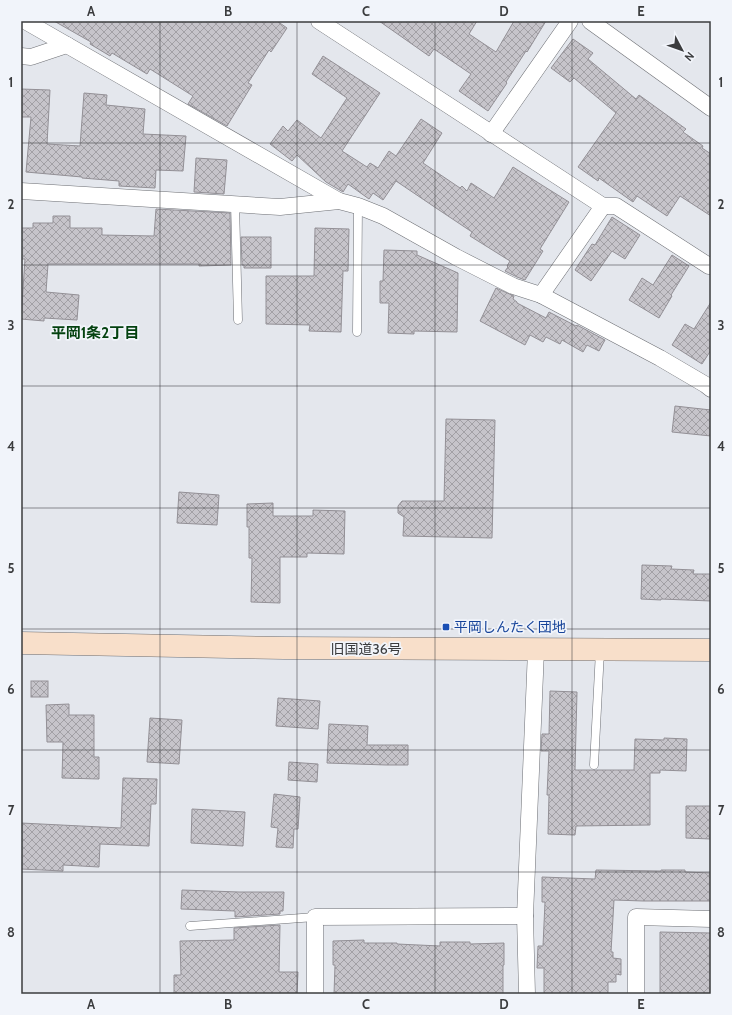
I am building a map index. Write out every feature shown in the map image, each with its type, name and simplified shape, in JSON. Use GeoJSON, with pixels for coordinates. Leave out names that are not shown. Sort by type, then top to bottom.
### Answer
{"type":"FeatureCollection","features":[{"type":"Feature","properties":{"kind":"street"},"geometry":{"type":"LineString","coordinates":[[24,21],[339,201],[358,206],[383,216],[456,257],[514,286],[541,295],[660,358],[711,389]]}},
{"type":"Feature","properties":{"kind":"street"},"geometry":{"type":"LineString","coordinates":[[319,21],[602,206],[616,206],[709,266]]}},
{"type":"Feature","properties":{"kind":"street"},"geometry":{"type":"LineString","coordinates":[[590,21],[711,108]]}},
{"type":"Feature","properties":{"kind":"street"},"geometry":{"type":"LineString","coordinates":[[491,134],[568,22]]}},
{"type":"Feature","properties":{"kind":"street"},"geometry":{"type":"LineString","coordinates":[[21,56],[31,56],[67,45]]}},
{"type":"Feature","properties":{"kind":"street"},"geometry":{"type":"LineString","coordinates":[[21,191],[280,206],[339,201]]}},
{"type":"Feature","properties":{"kind":"street"},"geometry":{"type":"LineString","coordinates":[[541,295],[602,206]]}},
{"type":"Feature","properties":{"kind":"street","name":"旧国道36号"},"geometry":{"type":"LineString","coordinates":[[21,643],[284,648],[711,650]]}},
{"type":"Feature","properties":{"kind":"street"},"geometry":{"type":"LineString","coordinates":[[527,994],[525,916],[536,650]]}},
{"type":"Feature","properties":{"kind":"street"},"geometry":{"type":"LineString","coordinates":[[315,994],[315,917],[525,916]]}},
{"type":"Feature","properties":{"kind":"street"},"geometry":{"type":"LineString","coordinates":[[636,994],[636,917],[711,920]]}},
{"type":"Feature","properties":{"kind":"lane"},"geometry":{"type":"LineString","coordinates":[[235,204],[238,320]]}},
{"type":"Feature","properties":{"kind":"lane"},"geometry":{"type":"LineString","coordinates":[[357,332],[358,206]]}},
{"type":"Feature","properties":{"kind":"lane"},"geometry":{"type":"LineString","coordinates":[[594,765],[600,650]]}},
{"type":"Feature","properties":{"kind":"lane"},"geometry":{"type":"LineString","coordinates":[[190,926],[315,917]]}},
{"type":"Feature","properties":{"kind":"building"},"geometry":{"type":"Polygon","coordinates":[[[54,21],[277,21],[287,28],[271,52],[269,50],[248,83],[252,85],[227,126],[188,104],[193,96],[150,69],[147,74],[112,53],[110,56],[90,44],[91,42],[54,21]]]}},
{"type":"Feature","properties":{"kind":"building"},"geometry":{"type":"Polygon","coordinates":[[[379,21],[477,21],[469,34],[496,52],[514,21],[546,21],[488,111],[459,91],[471,74],[434,49],[429,56],[379,21]]]}},
{"type":"Feature","properties":{"kind":"building"},"geometry":{"type":"Polygon","coordinates":[[[573,39],[593,53],[588,59],[636,99],[639,95],[686,129],[683,132],[703,146],[702,148],[711,154],[711,216],[680,196],[667,216],[637,196],[633,202],[599,178],[598,181],[578,167],[616,113],[574,78],[570,82],[551,68],[573,39]]]}},
{"type":"Feature","properties":{"kind":"building"},"geometry":{"type":"Polygon","coordinates":[[[323,56],[380,93],[342,151],[367,167],[370,163],[378,168],[389,151],[396,156],[421,119],[442,133],[423,163],[460,188],[462,186],[467,191],[471,183],[494,198],[513,167],[569,202],[540,249],[543,251],[525,280],[505,271],[510,261],[470,236],[472,232],[396,181],[383,200],[373,193],[369,199],[348,184],[343,192],[326,182],[297,155],[292,161],[270,144],[283,126],[288,131],[297,120],[321,138],[347,98],[312,74],[323,56]]]}},
{"type":"Feature","properties":{"kind":"building"},"geometry":{"type":"Polygon","coordinates":[[[21,89],[50,90],[47,144],[80,146],[84,93],[107,95],[106,105],[145,109],[143,134],[186,136],[183,171],[156,170],[155,188],[119,186],[119,181],[26,172],[31,117],[21,117],[21,89]]]}},
{"type":"Feature","properties":{"kind":"building"},"geometry":{"type":"Polygon","coordinates":[[[196,158],[227,160],[224,194],[194,192],[196,158]]]}},
{"type":"Feature","properties":{"kind":"building"},"geometry":{"type":"Polygon","coordinates":[[[156,209],[230,213],[231,265],[48,264],[46,292],[79,295],[77,320],[44,318],[44,321],[21,319],[25,259],[21,259],[21,228],[33,228],[33,223],[53,223],[53,216],[70,216],[70,228],[102,228],[102,235],[154,236],[156,209]]]}},
{"type":"Feature","properties":{"kind":"building"},"geometry":{"type":"Polygon","coordinates":[[[612,217],[640,235],[625,259],[612,251],[591,281],[575,270],[592,244],[595,245],[612,217]]]}},
{"type":"Feature","properties":{"kind":"building"},"geometry":{"type":"Polygon","coordinates":[[[315,228],[349,229],[348,271],[343,271],[341,332],[309,331],[310,325],[266,324],[266,276],[314,276],[315,228]]]}},
{"type":"Feature","properties":{"kind":"building"},"geometry":{"type":"Polygon","coordinates":[[[241,237],[271,237],[271,268],[244,268],[244,265],[242,265],[241,237]]]}},
{"type":"Feature","properties":{"kind":"building"},"geometry":{"type":"Polygon","coordinates":[[[384,250],[417,251],[417,255],[458,273],[457,332],[414,331],[414,334],[388,333],[389,303],[380,303],[380,281],[383,281],[384,250]]]}},
{"type":"Feature","properties":{"kind":"building"},"geometry":{"type":"Polygon","coordinates":[[[672,255],[689,266],[659,318],[629,300],[642,278],[653,285],[672,255]]]}},
{"type":"Feature","properties":{"kind":"building"},"geometry":{"type":"Polygon","coordinates":[[[496,288],[514,296],[513,299],[517,303],[546,318],[549,312],[605,340],[599,351],[587,345],[583,352],[562,340],[560,344],[546,337],[543,342],[530,335],[525,345],[480,321],[496,288]]]}},
{"type":"Feature","properties":{"kind":"building"},"geometry":{"type":"Polygon","coordinates":[[[711,302],[711,350],[702,364],[672,345],[685,324],[694,329],[711,302]]]}},
{"type":"Feature","properties":{"kind":"building"},"geometry":{"type":"Polygon","coordinates":[[[675,406],[711,410],[711,436],[672,432],[675,406]]]}},
{"type":"Feature","properties":{"kind":"building"},"geometry":{"type":"Polygon","coordinates":[[[446,419],[495,420],[492,538],[403,536],[404,517],[398,513],[398,506],[402,501],[444,501],[446,419]]]}},
{"type":"Feature","properties":{"kind":"building"},"geometry":{"type":"Polygon","coordinates":[[[179,492],[219,495],[217,525],[177,523],[179,492]]]}},
{"type":"Feature","properties":{"kind":"building"},"geometry":{"type":"Polygon","coordinates":[[[273,503],[273,516],[313,516],[313,510],[345,511],[344,554],[307,553],[307,557],[280,557],[280,603],[251,602],[252,558],[249,558],[247,504],[273,503]]]}},
{"type":"Feature","properties":{"kind":"building"},"geometry":{"type":"Polygon","coordinates":[[[642,565],[672,566],[671,569],[694,570],[693,574],[711,574],[711,601],[641,599],[642,565]]]}},
{"type":"Feature","properties":{"kind":"building"},"geometry":{"type":"Polygon","coordinates":[[[31,681],[48,681],[48,697],[31,697],[31,681]]]}},
{"type":"Feature","properties":{"kind":"building"},"geometry":{"type":"Polygon","coordinates":[[[550,691],[577,692],[575,770],[634,770],[635,739],[687,739],[686,771],[660,770],[660,773],[650,773],[650,825],[576,826],[575,835],[548,834],[549,795],[547,795],[549,751],[541,751],[542,734],[549,734],[550,691]]]}},
{"type":"Feature","properties":{"kind":"building"},"geometry":{"type":"Polygon","coordinates":[[[278,698],[320,701],[318,729],[276,726],[278,698]]]}},
{"type":"Feature","properties":{"kind":"building"},"geometry":{"type":"Polygon","coordinates":[[[69,704],[69,715],[94,715],[94,757],[99,757],[99,779],[62,778],[63,742],[47,742],[46,705],[69,704]]]}},
{"type":"Feature","properties":{"kind":"building"},"geometry":{"type":"Polygon","coordinates":[[[150,718],[182,720],[179,764],[147,762],[150,718]]]}},
{"type":"Feature","properties":{"kind":"building"},"geometry":{"type":"Polygon","coordinates":[[[329,724],[368,726],[367,745],[408,745],[408,765],[327,763],[329,724]]]}},
{"type":"Feature","properties":{"kind":"building"},"geometry":{"type":"Polygon","coordinates":[[[289,762],[318,764],[317,782],[288,780],[289,762]]]}},
{"type":"Feature","properties":{"kind":"building"},"geometry":{"type":"Polygon","coordinates":[[[123,778],[157,779],[156,804],[151,804],[149,846],[100,844],[99,867],[63,865],[63,871],[21,869],[21,823],[121,828],[123,778]]]}},
{"type":"Feature","properties":{"kind":"building"},"geometry":{"type":"Polygon","coordinates":[[[274,794],[300,797],[298,829],[294,829],[293,848],[276,847],[278,828],[271,827],[274,794]]]}},
{"type":"Feature","properties":{"kind":"building"},"geometry":{"type":"Polygon","coordinates":[[[686,806],[711,806],[711,839],[686,838],[686,806]]]}},
{"type":"Feature","properties":{"kind":"building"},"geometry":{"type":"Polygon","coordinates":[[[192,809],[245,812],[243,846],[191,843],[192,809]]]}},
{"type":"Feature","properties":{"kind":"building"},"geometry":{"type":"Polygon","coordinates":[[[596,870],[685,870],[685,872],[711,873],[711,901],[614,900],[611,952],[613,952],[613,958],[621,959],[621,975],[616,974],[616,982],[608,982],[608,994],[544,994],[544,968],[537,968],[538,946],[543,946],[545,902],[542,902],[542,877],[595,879],[596,870]]]}},
{"type":"Feature","properties":{"kind":"building"},"geometry":{"type":"Polygon","coordinates":[[[182,890],[284,892],[283,911],[280,911],[280,914],[235,917],[235,911],[181,909],[182,890]]]}},
{"type":"Feature","properties":{"kind":"building"},"geometry":{"type":"Polygon","coordinates":[[[280,925],[279,972],[298,972],[297,994],[174,994],[174,975],[181,975],[180,941],[234,940],[234,928],[280,925]]]}},
{"type":"Feature","properties":{"kind":"building"},"geometry":{"type":"Polygon","coordinates":[[[660,932],[711,933],[711,994],[660,994],[660,932]]]}},
{"type":"Feature","properties":{"kind":"building"},"geometry":{"type":"Polygon","coordinates":[[[364,940],[364,943],[397,943],[440,946],[440,942],[470,942],[470,944],[504,943],[503,994],[334,994],[335,965],[333,965],[333,941],[364,940]]]}},
{"type":"Feature","properties":{"kind":"place","name":"平岡しんたく団地"},"geometry":{"type":"Point","coordinates":[446,627]}},
{"type":"Feature","properties":{"kind":"district","name":"平岡1条2丁目"},"geometry":{"type":"Point","coordinates":[95,333]}}]}
